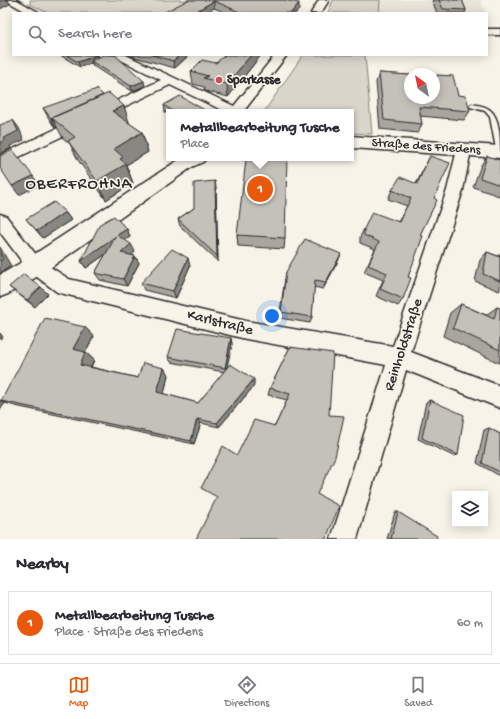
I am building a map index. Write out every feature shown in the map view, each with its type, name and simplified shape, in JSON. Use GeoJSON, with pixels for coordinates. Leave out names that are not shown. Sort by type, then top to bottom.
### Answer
{"type":"FeatureCollection","features":[{"type":"Feature","properties":{"kind":"main road","name":"Straße des Friedens"},"geometry":{"type":"LineString","coordinates":[[354,142],[500,151]]}},
{"type":"Feature","properties":{"kind":"main road"},"geometry":{"type":"LineString","coordinates":[[0,287],[35,266],[191,161]]}},
{"type":"Feature","properties":{"kind":"street"},"geometry":{"type":"LineString","coordinates":[[10,0],[33,12]]}},
{"type":"Feature","properties":{"kind":"street"},"geometry":{"type":"LineString","coordinates":[[317,12],[324,0]]}},
{"type":"Feature","properties":{"kind":"street"},"geometry":{"type":"LineString","coordinates":[[488,32],[500,32]]}},
{"type":"Feature","properties":{"kind":"street"},"geometry":{"type":"LineString","coordinates":[[119,56],[230,109]]}},
{"type":"Feature","properties":{"kind":"street"},"geometry":{"type":"LineString","coordinates":[[238,109],[280,56]]}},
{"type":"Feature","properties":{"kind":"street"},"geometry":{"type":"LineString","coordinates":[[0,161],[169,81]]}},
{"type":"Feature","properties":{"kind":"street","name":"Reinholdstraße"},"geometry":{"type":"LineString","coordinates":[[344,539],[399,358],[455,190],[464,150]]}},
{"type":"Feature","properties":{"kind":"street","name":"Karlstraße"},"geometry":{"type":"LineString","coordinates":[[0,220],[35,266],[64,286],[246,330],[399,358],[500,397]]}},
{"type":"Feature","properties":{"kind":"lane"},"geometry":{"type":"LineString","coordinates":[[472,106],[487,110],[493,116],[500,151]]}},
{"type":"Feature","properties":{"kind":"shaded area"},"geometry":{"type":"Polygon","coordinates":[[[30,0],[190,0],[171,12],[46,12],[30,4],[30,0]]]}},
{"type":"Feature","properties":{"kind":"shaded area"},"geometry":{"type":"Polygon","coordinates":[[[333,0],[380,0],[379,12],[328,12],[333,0]]]}},
{"type":"Feature","properties":{"kind":"shaded area"},"geometry":{"type":"Polygon","coordinates":[[[344,0],[480,0],[486,12],[336,12],[344,0]]]}},
{"type":"Feature","properties":{"kind":"shaded area"},"geometry":{"type":"Polygon","coordinates":[[[302,56],[365,56],[372,134],[354,133],[354,109],[266,109],[302,56]]]}},
{"type":"Feature","properties":{"kind":"building"},"geometry":{"type":"Polygon","coordinates":[[[188,0],[283,0],[299,3],[292,12],[240,12],[214,1],[195,12],[165,12],[188,0]]]}},
{"type":"Feature","properties":{"kind":"building"},"geometry":{"type":"Polygon","coordinates":[[[439,0],[462,0],[466,10],[443,9],[439,0]]]}},
{"type":"Feature","properties":{"kind":"building"},"geometry":{"type":"Polygon","coordinates":[[[68,56],[95,56],[78,62],[68,56]]]}},
{"type":"Feature","properties":{"kind":"building"},"geometry":{"type":"Polygon","coordinates":[[[101,56],[116,56],[144,81],[131,86],[91,61],[101,56]]]}},
{"type":"Feature","properties":{"kind":"building"},"geometry":{"type":"Polygon","coordinates":[[[156,56],[179,56],[173,61],[156,56]]]}},
{"type":"Feature","properties":{"kind":"building"},"geometry":{"type":"Polygon","coordinates":[[[224,56],[250,56],[227,84],[203,78],[208,76],[191,71],[202,60],[216,63],[224,56]]]}},
{"type":"Feature","properties":{"kind":"building"},"geometry":{"type":"Polygon","coordinates":[[[379,73],[404,75],[404,104],[440,104],[440,75],[453,76],[458,95],[466,96],[470,111],[419,107],[422,124],[384,120],[379,73]]]}},
{"type":"Feature","properties":{"kind":"building"},"geometry":{"type":"Polygon","coordinates":[[[97,89],[103,95],[51,118],[43,108],[97,89]]]}},
{"type":"Feature","properties":{"kind":"building"},"geometry":{"type":"Polygon","coordinates":[[[109,93],[124,106],[112,111],[142,132],[114,149],[123,157],[120,159],[126,164],[97,181],[68,141],[75,137],[52,118],[109,93]]]}},
{"type":"Feature","properties":{"kind":"building"},"geometry":{"type":"Polygon","coordinates":[[[180,96],[203,109],[170,109],[164,105],[180,96]]]}},
{"type":"Feature","properties":{"kind":"building"},"geometry":{"type":"Polygon","coordinates":[[[13,120],[18,131],[4,138],[5,140],[0,143],[0,125],[13,120]]]}},
{"type":"Feature","properties":{"kind":"building"},"geometry":{"type":"Polygon","coordinates":[[[13,150],[33,176],[12,186],[0,168],[0,156],[13,150]]]}},
{"type":"Feature","properties":{"kind":"building"},"geometry":{"type":"Polygon","coordinates":[[[430,156],[450,163],[434,198],[437,200],[420,235],[423,236],[408,277],[411,278],[403,299],[380,289],[387,273],[368,265],[379,242],[364,235],[364,229],[372,212],[399,222],[411,198],[392,190],[400,177],[417,184],[430,156]]]}},
{"type":"Feature","properties":{"kind":"building"},"geometry":{"type":"Polygon","coordinates":[[[487,156],[500,160],[500,185],[480,178],[487,156]]]}},
{"type":"Feature","properties":{"kind":"building"},"geometry":{"type":"Polygon","coordinates":[[[246,161],[287,161],[285,238],[237,235],[246,161]]]}},
{"type":"Feature","properties":{"kind":"building"},"geometry":{"type":"Polygon","coordinates":[[[215,181],[217,256],[178,219],[194,208],[194,183],[215,181]]]}},
{"type":"Feature","properties":{"kind":"building"},"geometry":{"type":"Polygon","coordinates":[[[54,202],[65,212],[37,231],[26,219],[54,202]]]}},
{"type":"Feature","properties":{"kind":"building"},"geometry":{"type":"Polygon","coordinates":[[[114,216],[127,229],[117,235],[131,244],[121,253],[135,256],[123,279],[95,273],[116,236],[81,261],[100,224],[114,216]]]}},
{"type":"Feature","properties":{"kind":"building"},"geometry":{"type":"Polygon","coordinates":[[[305,239],[341,254],[326,282],[315,280],[312,317],[281,312],[286,272],[305,239]]]}},
{"type":"Feature","properties":{"kind":"building"},"geometry":{"type":"Polygon","coordinates":[[[172,249],[188,258],[173,291],[141,283],[172,249]]]}},
{"type":"Feature","properties":{"kind":"building"},"geometry":{"type":"Polygon","coordinates":[[[487,252],[500,257],[500,281],[483,274],[487,252]]]}},
{"type":"Feature","properties":{"kind":"building"},"geometry":{"type":"Polygon","coordinates":[[[0,253],[3,259],[0,261],[0,253]]]}},
{"type":"Feature","properties":{"kind":"building"},"geometry":{"type":"Polygon","coordinates":[[[24,274],[41,287],[27,300],[9,287],[24,274]]]}},
{"type":"Feature","properties":{"kind":"building"},"geometry":{"type":"Polygon","coordinates":[[[461,304],[494,319],[497,307],[500,308],[500,350],[453,328],[461,304]]]}},
{"type":"Feature","properties":{"kind":"building"},"geometry":{"type":"Polygon","coordinates":[[[45,318],[85,327],[73,349],[85,352],[80,365],[138,378],[143,363],[164,368],[157,392],[198,403],[230,364],[254,379],[217,423],[197,419],[191,441],[1,401],[45,318]]]}},
{"type":"Feature","properties":{"kind":"building"},"geometry":{"type":"Polygon","coordinates":[[[177,329],[231,338],[225,368],[168,357],[177,329]]]}},
{"type":"Feature","properties":{"kind":"building"},"geometry":{"type":"Polygon","coordinates":[[[290,347],[333,353],[329,415],[344,416],[335,457],[317,494],[339,506],[326,539],[196,539],[217,497],[201,488],[223,446],[237,455],[254,420],[275,426],[290,394],[270,388],[290,347]]]}},
{"type":"Feature","properties":{"kind":"building"},"geometry":{"type":"Polygon","coordinates":[[[430,400],[464,415],[458,455],[422,438],[430,400]]]}},
{"type":"Feature","properties":{"kind":"building"},"geometry":{"type":"Polygon","coordinates":[[[489,428],[500,434],[500,472],[482,463],[489,428]]]}},
{"type":"Feature","properties":{"kind":"building"},"geometry":{"type":"Polygon","coordinates":[[[398,512],[437,536],[436,539],[391,539],[398,512]]]}},
{"type":"Feature","properties":{"kind":"place","name":"Sparkasse"},"geometry":{"type":"Point","coordinates":[219,80]}},
{"type":"Feature","properties":{"kind":"place","name":"Metallbearbeitung Tusche"},"geometry":{"type":"Point","coordinates":[260,189]}},
{"type":"Feature","properties":{"kind":"district","name":"OBERFROHNA"},"geometry":{"type":"Point","coordinates":[79,185]}}]}
